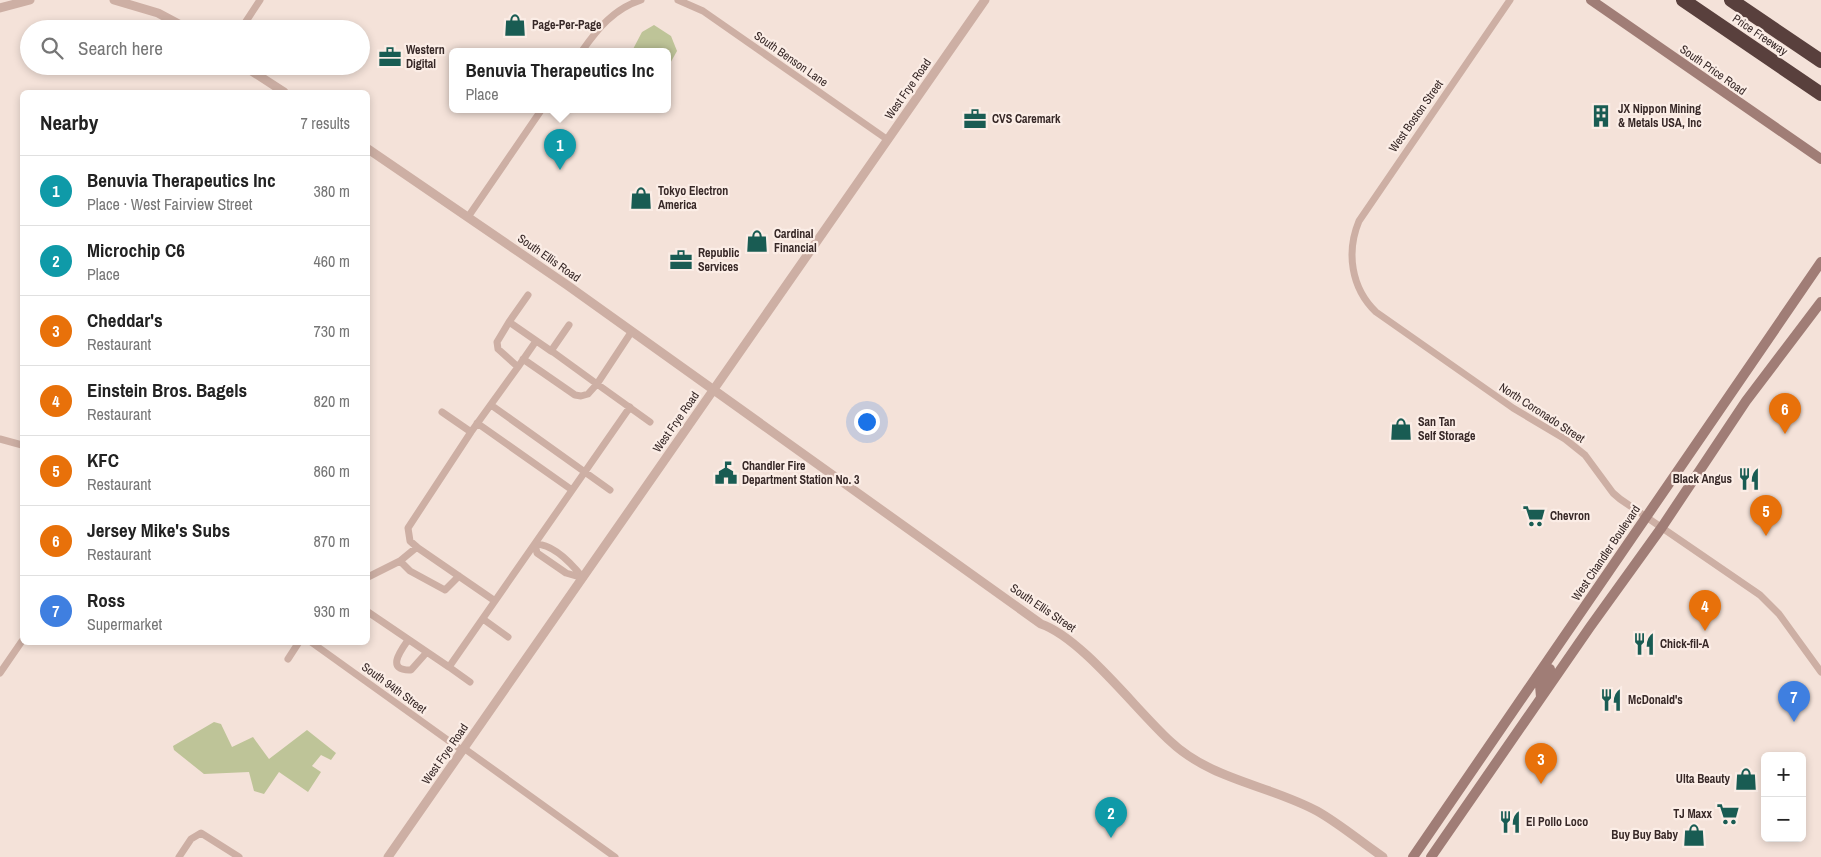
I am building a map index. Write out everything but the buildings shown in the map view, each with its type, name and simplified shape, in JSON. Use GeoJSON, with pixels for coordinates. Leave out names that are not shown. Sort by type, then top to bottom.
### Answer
{"type":"FeatureCollection","features":[{"type":"Feature","properties":{"kind":"highway","name":"Price Freeway"},"geometry":{"type":"LineString","coordinates":[[1683,0],[1821,94]]}},
{"type":"Feature","properties":{"kind":"highway","name":"Price Freeway"},"geometry":{"type":"LineString","coordinates":[[1731,0],[1821,61]]}},
{"type":"Feature","properties":{"kind":"main road","name":"South Price Road"},"geometry":{"type":"LineString","coordinates":[[1592,0],[1821,159]]}},
{"type":"Feature","properties":{"kind":"main road","name":"West Chandler Boulevard"},"geometry":{"type":"LineString","coordinates":[[1412,857],[1821,262]]}},
{"type":"Feature","properties":{"kind":"main road"},"geometry":{"type":"LineString","coordinates":[[1431,857],[1541,697],[1662,527],[1746,402],[1821,302]]}},
{"type":"Feature","properties":{"kind":"main road"},"geometry":{"type":"LineString","coordinates":[[1541,697],[1540,685],[1558,657],[1560,642]]}},
{"type":"Feature","properties":{"kind":"street"},"geometry":{"type":"LineString","coordinates":[[0,8],[30,0]]}},
{"type":"Feature","properties":{"kind":"street"},"geometry":{"type":"LineString","coordinates":[[114,0],[158,13],[171,20]]}},
{"type":"Feature","properties":{"kind":"street"},"geometry":{"type":"LineString","coordinates":[[247,20],[260,0]]}},
{"type":"Feature","properties":{"kind":"street"},"geometry":{"type":"LineString","coordinates":[[584,48],[611,16],[620,9],[641,0]]}},
{"type":"Feature","properties":{"kind":"street","name":"South Benson Lane"},"geometry":{"type":"LineString","coordinates":[[678,0],[703,11],[888,140]]}},
{"type":"Feature","properties":{"kind":"street","name":"West Frye Road"},"geometry":{"type":"LineString","coordinates":[[388,857],[985,0]]}},
{"type":"Feature","properties":{"kind":"street","name":"West Boston Street"},"geometry":{"type":"LineString","coordinates":[[1351,250],[1356,228],[1366,208],[1510,0]]}},
{"type":"Feature","properties":{"kind":"street"},"geometry":{"type":"LineString","coordinates":[[258,75],[281,90]]}},
{"type":"Feature","properties":{"kind":"street"},"geometry":{"type":"LineString","coordinates":[[468,217],[539,113]]}},
{"type":"Feature","properties":{"kind":"street","name":"South Ellis Road"},"geometry":{"type":"LineString","coordinates":[[370,150],[632,331],[713,390]]}},
{"type":"Feature","properties":{"kind":"street","name":"North Coronado Street"},"geometry":{"type":"LineString","coordinates":[[1351,250],[1357,283],[1364,298],[1376,312],[1513,408],[1565,439],[1585,456],[1613,493],[1766,601],[1821,672]]}},
{"type":"Feature","properties":{"kind":"street"},"geometry":{"type":"LineString","coordinates":[[518,367],[498,350],[497,342],[528,295]]}},
{"type":"Feature","properties":{"kind":"street"},"geometry":{"type":"LineString","coordinates":[[509,322],[650,422]]}},
{"type":"Feature","properties":{"kind":"street"},"geometry":{"type":"LineString","coordinates":[[551,351],[569,325]]}},
{"type":"Feature","properties":{"kind":"street"},"geometry":{"type":"LineString","coordinates":[[523,359],[574,395],[581,396],[588,394],[597,384],[632,331]]}},
{"type":"Feature","properties":{"kind":"street"},"geometry":{"type":"LineString","coordinates":[[495,601],[417,547],[408,535],[408,528],[477,423],[536,341]]}},
{"type":"Feature","properties":{"kind":"street","name":"South Ellis Street"},"geometry":{"type":"LineString","coordinates":[[713,390],[1041,624],[1051,627],[1073,643],[1171,742],[1201,763],[1236,780],[1317,812],[1383,857]]}},
{"type":"Feature","properties":{"kind":"street"},"geometry":{"type":"LineString","coordinates":[[490,405],[610,490]]}},
{"type":"Feature","properties":{"kind":"street"},"geometry":{"type":"LineString","coordinates":[[449,667],[630,408]]}},
{"type":"Feature","properties":{"kind":"street"},"geometry":{"type":"LineString","coordinates":[[442,412],[471,432]]}},
{"type":"Feature","properties":{"kind":"street"},"geometry":{"type":"LineString","coordinates":[[477,423],[572,490]]}},
{"type":"Feature","properties":{"kind":"street"},"geometry":{"type":"LineString","coordinates":[[0,439],[20,445]]}},
{"type":"Feature","properties":{"kind":"street"},"geometry":{"type":"LineString","coordinates":[[534,544],[543,544],[573,564],[583,578]]}},
{"type":"Feature","properties":{"kind":"street"},"geometry":{"type":"LineString","coordinates":[[534,544],[537,553],[566,573],[583,578]]}},
{"type":"Feature","properties":{"kind":"street"},"geometry":{"type":"LineString","coordinates":[[370,576],[400,561],[417,547]]}},
{"type":"Feature","properties":{"kind":"street"},"geometry":{"type":"LineString","coordinates":[[400,561],[410,571],[441,590],[449,589],[459,576]]}},
{"type":"Feature","properties":{"kind":"street"},"geometry":{"type":"LineString","coordinates":[[370,613],[470,682]]}},
{"type":"Feature","properties":{"kind":"street"},"geometry":{"type":"LineString","coordinates":[[483,619],[508,637]]}},
{"type":"Feature","properties":{"kind":"street"},"geometry":{"type":"LineString","coordinates":[[408,640],[396,658],[396,663],[400,668],[411,670],[427,652]]}},
{"type":"Feature","properties":{"kind":"street"},"geometry":{"type":"LineString","coordinates":[[0,673],[20,644]]}},
{"type":"Feature","properties":{"kind":"street"},"geometry":{"type":"LineString","coordinates":[[288,659],[297,645]]}},
{"type":"Feature","properties":{"kind":"street","name":"South 94th Street"},"geometry":{"type":"LineString","coordinates":[[315,645],[615,857]]}},
{"type":"Feature","properties":{"kind":"street"},"geometry":{"type":"LineString","coordinates":[[179,857],[191,839],[201,832],[240,857]]}},
{"type":"Feature","properties":{"kind":"green space"},"geometry":{"type":"Polygon","coordinates":[[[654,25],[671,36],[677,51],[671,62],[671,48],[634,48],[642,32],[654,25]]]}},
{"type":"Feature","properties":{"kind":"green space"},"geometry":{"type":"Polygon","coordinates":[[[214,722],[221,724],[232,747],[253,737],[269,759],[307,730],[336,753],[331,760],[321,755],[312,766],[321,772],[308,792],[279,772],[264,794],[254,791],[249,772],[204,774],[174,750],[173,746],[214,722]]]}},
{"type":"Feature","properties":{"kind":"place","name":"Page-Per-Page"},"geometry":{"type":"Point","coordinates":[515,25]}},
{"type":"Feature","properties":{"kind":"place","name":"Western Digital"},"geometry":{"type":"Point","coordinates":[390,57]}},
{"type":"Feature","properties":{"kind":"place","name":"JX Nippon Mining & Metals USA, Inc"},"geometry":{"type":"Point","coordinates":[1601,116]}},
{"type":"Feature","properties":{"kind":"place","name":"CVS Caremark"},"geometry":{"type":"Point","coordinates":[975,119]}},
{"type":"Feature","properties":{"kind":"place","name":"Benuvia Therapeutics Inc"},"geometry":{"type":"Point","coordinates":[560,170]}},
{"type":"Feature","properties":{"kind":"place","name":"Tokyo Electron America"},"geometry":{"type":"Point","coordinates":[641,198]}},
{"type":"Feature","properties":{"kind":"place","name":"Cardinal Financial"},"geometry":{"type":"Point","coordinates":[757,241]}},
{"type":"Feature","properties":{"kind":"place","name":"Republic Services"},"geometry":{"type":"Point","coordinates":[681,260]}},
{"type":"Feature","properties":{"kind":"place","name":"San Tan Self Storage"},"geometry":{"type":"Point","coordinates":[1401,429]}},
{"type":"Feature","properties":{"kind":"place","name":"Jersey Mike's Subs"},"geometry":{"type":"Point","coordinates":[1785,434]}},
{"type":"Feature","properties":{"kind":"place","name":"Chandler Fire Department Station No. 3"},"geometry":{"type":"Point","coordinates":[726,473]}},
{"type":"Feature","properties":{"kind":"place","name":"Black Angus"},"geometry":{"type":"Point","coordinates":[1749,479]}},
{"type":"Feature","properties":{"kind":"place","name":"Chevron"},"geometry":{"type":"Point","coordinates":[1534,516]}},
{"type":"Feature","properties":{"kind":"place","name":"KFC"},"geometry":{"type":"Point","coordinates":[1766,536]}},
{"type":"Feature","properties":{"kind":"place","name":"Einstein Bros. Bagels"},"geometry":{"type":"Point","coordinates":[1705,631]}},
{"type":"Feature","properties":{"kind":"place","name":"Chick-fil-A"},"geometry":{"type":"Point","coordinates":[1644,644]}},
{"type":"Feature","properties":{"kind":"place","name":"McDonald's"},"geometry":{"type":"Point","coordinates":[1611,700]}},
{"type":"Feature","properties":{"kind":"place","name":"Ross"},"geometry":{"type":"Point","coordinates":[1794,722]}},
{"type":"Feature","properties":{"kind":"place","name":"Ulta Beauty"},"geometry":{"type":"Point","coordinates":[1746,779]}},
{"type":"Feature","properties":{"kind":"place","name":"Cheddar's"},"geometry":{"type":"Point","coordinates":[1541,784]}},
{"type":"Feature","properties":{"kind":"place","name":"TJ Maxx"},"geometry":{"type":"Point","coordinates":[1728,814]}},
{"type":"Feature","properties":{"kind":"place","name":"El Pollo Loco"},"geometry":{"type":"Point","coordinates":[1510,822]}},
{"type":"Feature","properties":{"kind":"place","name":"Buy Buy Baby"},"geometry":{"type":"Point","coordinates":[1694,835]}},
{"type":"Feature","properties":{"kind":"place","name":"Microchip C6"},"geometry":{"type":"Point","coordinates":[1111,838]}}]}
